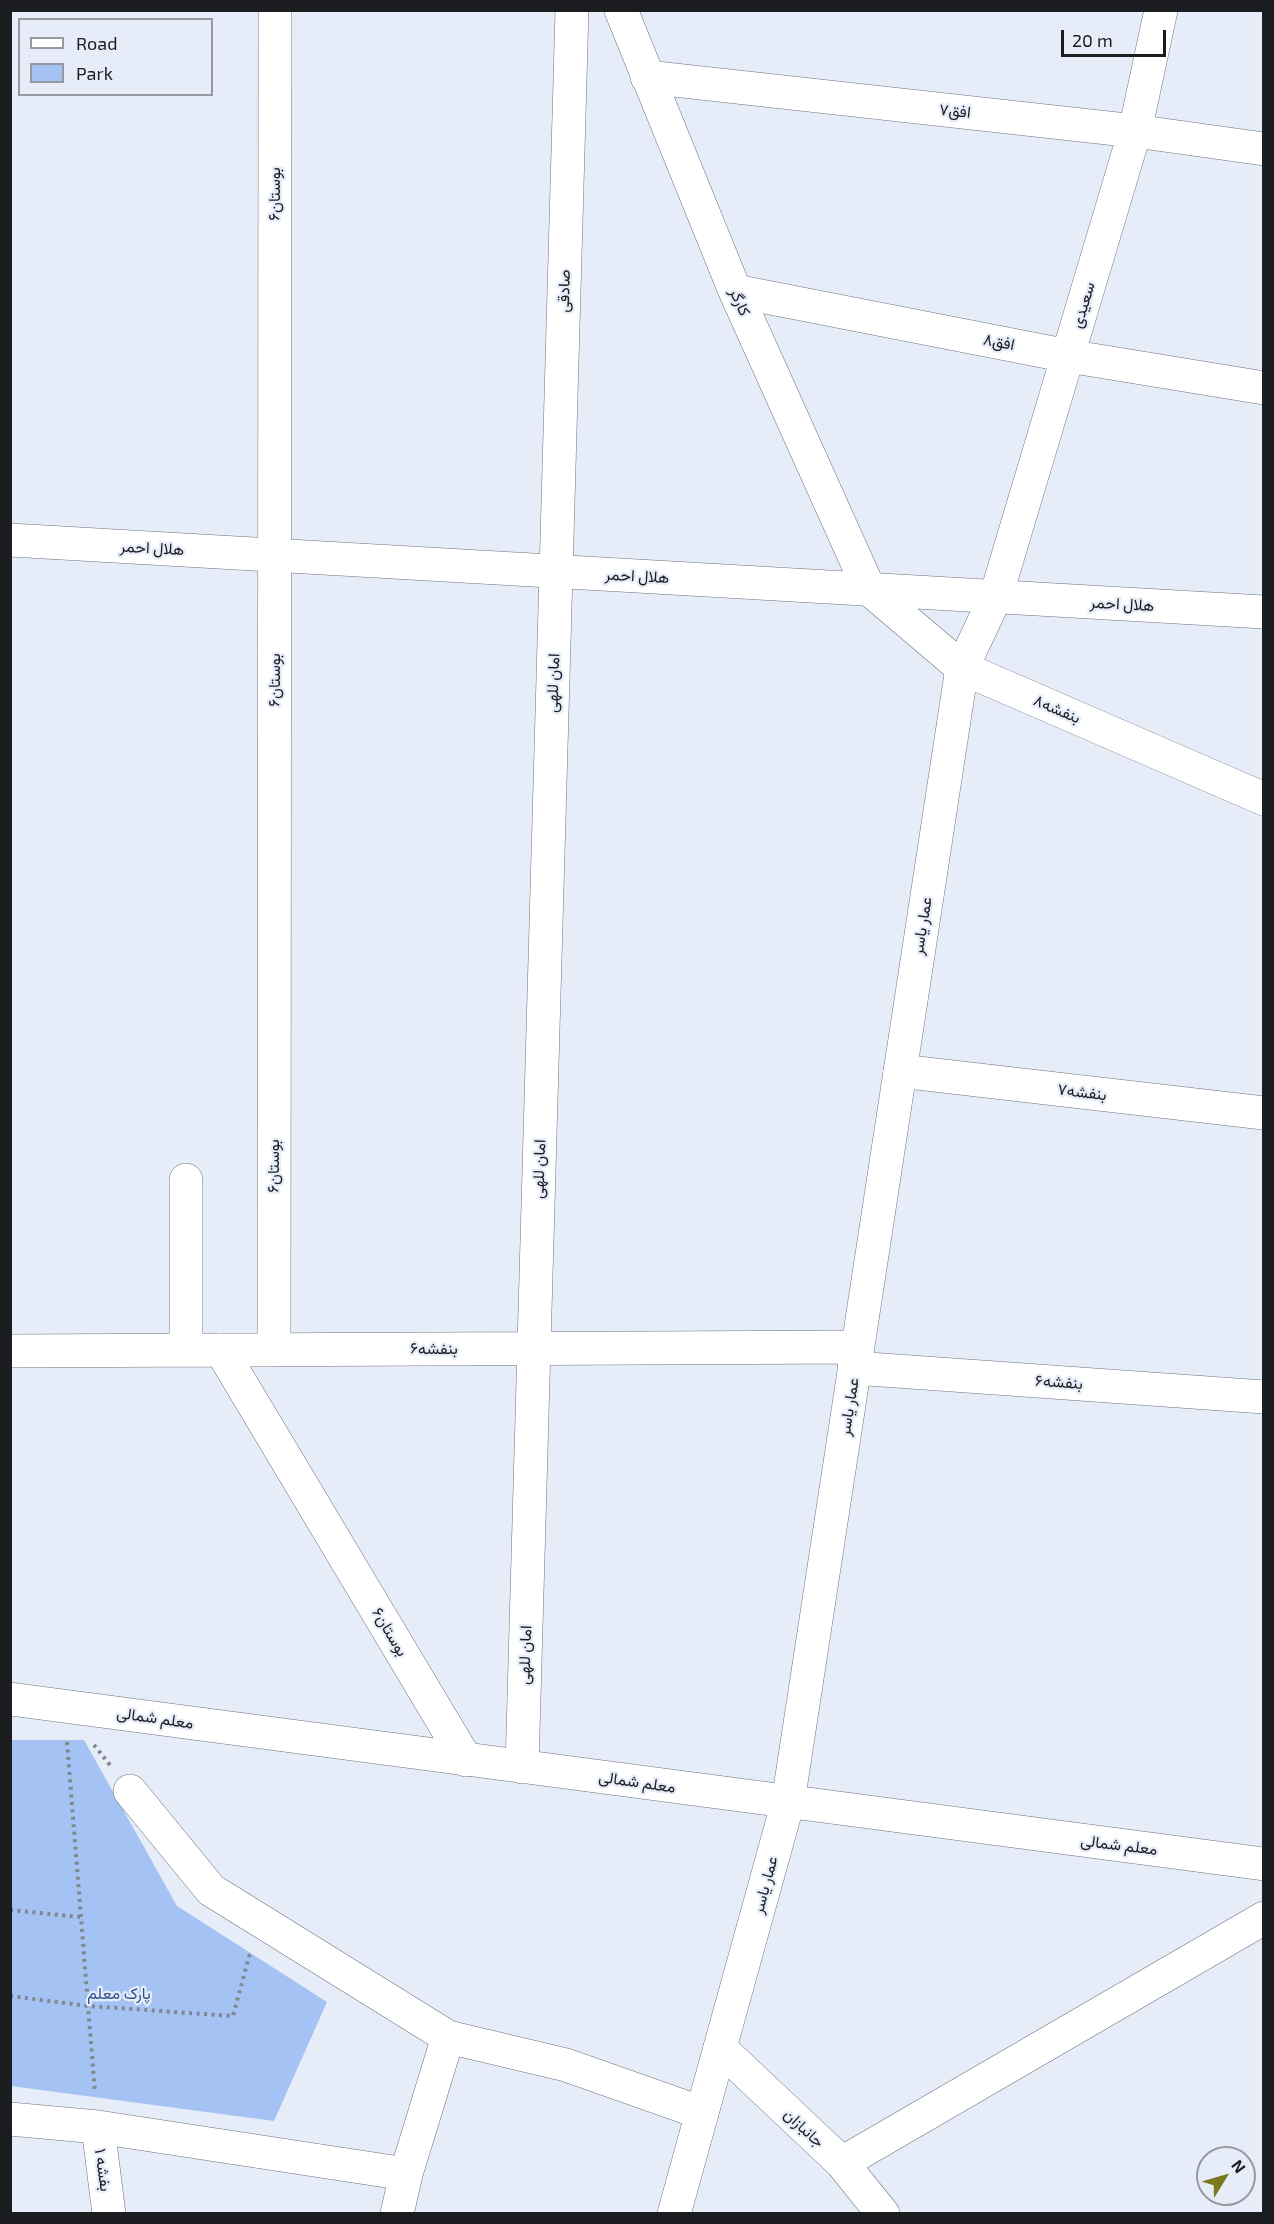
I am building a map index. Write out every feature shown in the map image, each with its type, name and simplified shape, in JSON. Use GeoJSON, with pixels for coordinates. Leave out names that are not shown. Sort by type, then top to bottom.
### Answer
{"type":"FeatureCollection","features":[{"type":"Feature","properties":{"kind":"street","name":"بوستان۶"},"geometry":{"type":"LineString","coordinates":[[274,1350],[276,10]]}},
{"type":"Feature","properties":{"kind":"street","name":"صادقی"},"geometry":{"type":"LineString","coordinates":[[556,571],[572,10]]}},
{"type":"Feature","properties":{"kind":"street","name":"کارگر"},"geometry":{"type":"LineString","coordinates":[[621,10],[735,291],[869,589]]}},
{"type":"Feature","properties":{"kind":"street","name":"سعیدی"},"geometry":{"type":"LineString","coordinates":[[996,596],[1135,131],[1161,10]]}},
{"type":"Feature","properties":{"kind":"street","name":"افق۷"},"geometry":{"type":"LineString","coordinates":[[647,77],[1135,131],[1263,149]]}},
{"type":"Feature","properties":{"kind":"street","name":"افق۸"},"geometry":{"type":"LineString","coordinates":[[735,291],[1068,356],[1263,388]]}},
{"type":"Feature","properties":{"kind":"street","name":"هلال احمر"},"geometry":{"type":"LineString","coordinates":[[10,540],[1263,612]]}},
{"type":"Feature","properties":{"kind":"street","name":"امان للهی"},"geometry":{"type":"LineString","coordinates":[[522,1767],[556,571]]}},
{"type":"Feature","properties":{"kind":"street","name":"بنفشه۸"},"geometry":{"type":"LineString","coordinates":[[869,589],[962,668],[1263,799]]}},
{"type":"Feature","properties":{"kind":"street","name":"عمار یاسر"},"geometry":{"type":"LineString","coordinates":[[674,2214],[788,1802],[962,668],[996,596]]}},
{"type":"Feature","properties":{"kind":"street","name":"بنفشه۷"},"geometry":{"type":"LineString","coordinates":[[900,1071],[1263,1113]]}},
{"type":"Feature","properties":{"kind":"street"},"geometry":{"type":"LineString","coordinates":[[186,1180],[186,1350]]}},
{"type":"Feature","properties":{"kind":"street","name":"بنفشه۶"},"geometry":{"type":"LineString","coordinates":[[10,1351],[534,1348],[856,1358],[1263,1397]]}},
{"type":"Feature","properties":{"kind":"street","name":"بوستان۶"},"geometry":{"type":"LineString","coordinates":[[221,1350],[466,1760]]}},
{"type":"Feature","properties":{"kind":"street","name":"معلم شمالی"},"geometry":{"type":"LineString","coordinates":[[10,1699],[1263,1864]]}},
{"type":"Feature","properties":{"kind":"street"},"geometry":{"type":"LineString","coordinates":[[130,1791],[211,1890],[448,2037],[566,2065],[702,2113]]}},
{"type":"Feature","properties":{"kind":"street"},"geometry":{"type":"LineString","coordinates":[[842,2163],[1263,1918]]}},
{"type":"Feature","properties":{"kind":"street"},"geometry":{"type":"LineString","coordinates":[[397,2214],[406,2174],[448,2037]]}},
{"type":"Feature","properties":{"kind":"street","name":"جانبازان"},"geometry":{"type":"LineString","coordinates":[[720,2048],[842,2163],[883,2214]]}},
{"type":"Feature","properties":{"kind":"street"},"geometry":{"type":"LineString","coordinates":[[10,2119],[98,2127],[406,2174]]}},
{"type":"Feature","properties":{"kind":"street","name":"بفشه ۱"},"geometry":{"type":"LineString","coordinates":[[98,2127],[109,2214]]}},
{"type":"Feature","properties":{"kind":"path"},"geometry":{"type":"LineString","coordinates":[[64,1706],[130,1791]]}},
{"type":"Feature","properties":{"kind":"path"},"geometry":{"type":"LineString","coordinates":[[64,1706],[98,2127]]}},
{"type":"Feature","properties":{"kind":"path"},"geometry":{"type":"LineString","coordinates":[[10,1910],[81,1917]]}},
{"type":"Feature","properties":{"kind":"path"},"geometry":{"type":"LineString","coordinates":[[10,1996],[88,2006],[233,2016],[259,1920]]}},
{"type":"Feature","properties":{"kind":"green space","name":"پارک معلم"},"geometry":{"type":"Polygon","coordinates":[[[11,1740],[84,1740],[177,1906],[327,2002],[274,2121],[11,2086],[11,1740]]]}}]}
